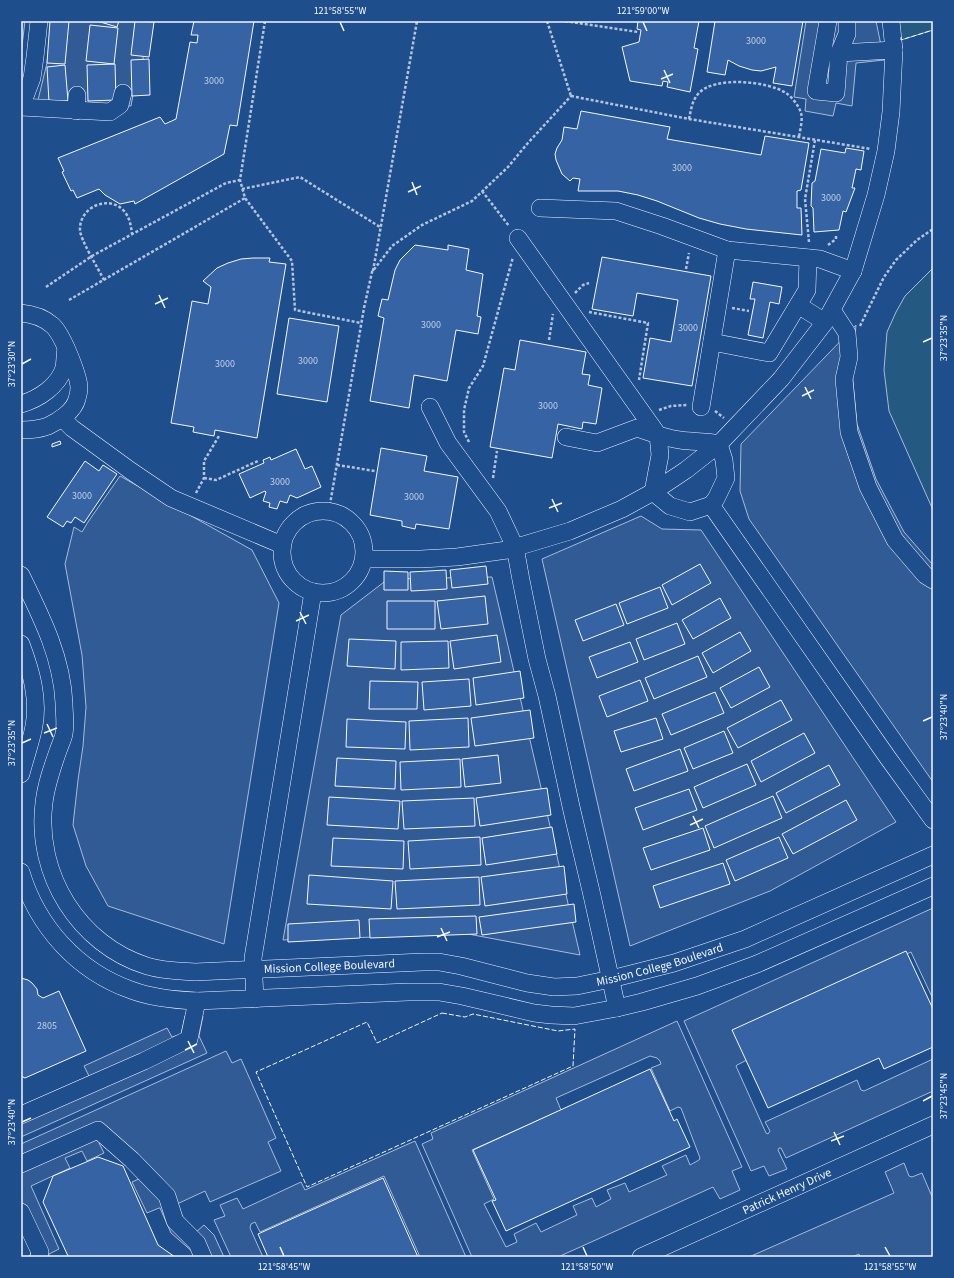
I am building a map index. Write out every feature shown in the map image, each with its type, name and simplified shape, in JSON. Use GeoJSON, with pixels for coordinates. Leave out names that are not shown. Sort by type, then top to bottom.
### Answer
{"type":"FeatureCollection","features":[{"type":"Feature","properties":{"kind":"street"},"geometry":{"type":"LineString","coordinates":[[39,21],[36,57],[32,78],[21,107],[77,103],[110,112],[120,105],[123,93]]}},
{"type":"Feature","properties":{"kind":"street"},"geometry":{"type":"LineString","coordinates":[[828,21],[816,91],[836,92],[839,53],[847,34],[847,21]]}},
{"type":"Feature","properties":{"kind":"street"},"geometry":{"type":"LineString","coordinates":[[365,559],[421,559],[457,557],[507,550],[570,531],[622,510],[653,492],[686,470],[719,444],[781,379],[828,316],[853,271],[876,196],[886,152],[891,112],[894,50],[891,21]]}},
{"type":"Feature","properties":{"kind":"street"},"geometry":{"type":"LineString","coordinates":[[839,53],[894,50]]}},
{"type":"Feature","properties":{"kind":"street"},"geometry":{"type":"LineString","coordinates":[[540,208],[616,211],[727,250],[814,258],[853,271]]}},
{"type":"Feature","properties":{"kind":"street"},"geometry":{"type":"LineString","coordinates":[[518,238],[571,301],[635,402],[658,435],[660,455],[653,492]]}},
{"type":"Feature","properties":{"kind":"street"},"geometry":{"type":"LineString","coordinates":[[701,407],[727,250]]}},
{"type":"Feature","properties":{"kind":"street"},"geometry":{"type":"LineString","coordinates":[[712,342],[769,353],[807,290],[814,258]]}},
{"type":"Feature","properties":{"kind":"street"},"geometry":{"type":"LineString","coordinates":[[798,305],[828,316],[848,333],[849,357],[844,379],[849,432],[863,473],[868,487],[895,540],[926,575],[933,580]]}},
{"type":"Feature","properties":{"kind":"street"},"geometry":{"type":"LineString","coordinates":[[21,312],[40,317],[53,325],[66,347],[79,386],[77,400],[62,418],[48,426],[21,430]]}},
{"type":"Feature","properties":{"kind":"street"},"geometry":{"type":"LineString","coordinates":[[21,404],[39,396],[56,383],[64,368],[66,347]]}},
{"type":"Feature","properties":{"kind":"street"},"geometry":{"type":"LineString","coordinates":[[430,408],[448,443],[498,511],[515,547],[537,659],[547,696],[617,1008]]}},
{"type":"Feature","properties":{"kind":"street"},"geometry":{"type":"LineString","coordinates":[[62,418],[72,428],[130,471],[171,498],[282,545]]}},
{"type":"Feature","properties":{"kind":"street"},"geometry":{"type":"LineString","coordinates":[[566,437],[597,442],[637,428],[680,440],[719,444]]}},
{"type":"Feature","properties":{"kind":"street"},"geometry":{"type":"LineString","coordinates":[[653,492],[670,506],[690,512],[711,505],[716,499],[726,478],[724,460],[719,444]]}},
{"type":"Feature","properties":{"kind":"street"},"geometry":{"type":"LineString","coordinates":[[711,505],[933,820]]}},
{"type":"Feature","properties":{"kind":"street"},"geometry":{"type":"LineString","coordinates":[[329,510],[342,514],[353,522],[361,533],[365,546],[365,559],[360,572],[351,583],[340,590],[326,593],[313,592],[301,587],[292,579],[285,569],[282,557],[282,545],[286,533],[294,522],[304,515],[316,511],[329,510]]}},
{"type":"Feature","properties":{"kind":"street","name":"Mission College Boulevard"},"geometry":{"type":"LineString","coordinates":[[21,575],[50,638],[60,669],[63,691],[64,733],[48,783],[44,804],[42,831],[53,879],[65,902],[95,937],[116,952],[147,966],[170,971],[195,972],[438,962],[461,966],[527,983],[554,987],[577,986],[674,963],[745,938],[933,855]]}},
{"type":"Feature","properties":{"kind":"street"},"geometry":{"type":"LineString","coordinates":[[256,998],[253,958],[313,592]]}},
{"type":"Feature","properties":{"kind":"street"},"geometry":{"type":"LineString","coordinates":[[21,644],[29,666],[34,687],[36,706],[33,731],[21,774]]}},
{"type":"Feature","properties":{"kind":"street"},"geometry":{"type":"LineString","coordinates":[[21,872],[26,890],[39,914],[68,952],[109,981],[132,991],[172,1000],[196,1001],[439,992],[534,1013],[574,1016],[642,1002],[697,986],[757,964],[933,886]]}},
{"type":"Feature","properties":{"kind":"street"},"geometry":{"type":"LineString","coordinates":[[21,1115],[189,1039],[196,1001]]}},
{"type":"Feature","properties":{"kind":"street","name":"Patrick Henry Drive"},"geometry":{"type":"LineString","coordinates":[[641,1257],[933,1125]]}},
{"type":"Feature","properties":{"kind":"street"},"geometry":{"type":"LineString","coordinates":[[21,1164],[98,1130],[132,1160],[167,1196],[175,1221],[197,1244],[203,1257]]}},
{"type":"Feature","properties":{"kind":"street"},"geometry":{"type":"LineString","coordinates":[[21,1212],[40,1252],[39,1257]]}},
{"type":"Feature","properties":{"kind":"path"},"geometry":{"type":"LineString","coordinates":[[265,21],[240,180],[242,189],[245,198],[292,261],[295,310],[361,323]]}},
{"type":"Feature","properties":{"kind":"path"},"geometry":{"type":"LineString","coordinates":[[329,510],[361,323],[372,272],[417,21]]}},
{"type":"Feature","properties":{"kind":"path"},"geometry":{"type":"LineString","coordinates":[[547,21],[571,96]]}},
{"type":"Feature","properties":{"kind":"path"},"geometry":{"type":"LineString","coordinates":[[565,21],[638,32]]}},
{"type":"Feature","properties":{"kind":"path"},"geometry":{"type":"LineString","coordinates":[[689,119],[693,102],[699,92],[710,85],[726,82],[749,82],[786,93],[795,102],[801,113],[799,137]]}},
{"type":"Feature","properties":{"kind":"path"},"geometry":{"type":"LineString","coordinates":[[372,272],[392,246],[422,225],[472,201],[508,167],[571,96]]}},
{"type":"Feature","properties":{"kind":"path"},"geometry":{"type":"LineString","coordinates":[[571,96],[689,119],[886,152]]}},
{"type":"Feature","properties":{"kind":"path"},"geometry":{"type":"LineString","coordinates":[[814,258],[810,246],[805,199],[815,140]]}},
{"type":"Feature","properties":{"kind":"path"},"geometry":{"type":"LineString","coordinates":[[242,189],[300,177],[380,227]]}},
{"type":"Feature","properties":{"kind":"path"},"geometry":{"type":"LineString","coordinates":[[46,287],[92,256],[226,183],[240,180]]}},
{"type":"Feature","properties":{"kind":"path"},"geometry":{"type":"LineString","coordinates":[[469,444],[464,432],[464,410],[467,395],[469,388],[483,366],[518,238],[482,191]]}},
{"type":"Feature","properties":{"kind":"path"},"geometry":{"type":"LineString","coordinates":[[69,300],[245,198]]}},
{"type":"Feature","properties":{"kind":"path"},"geometry":{"type":"LineString","coordinates":[[104,280],[80,231],[81,220],[89,209],[101,204],[112,204],[124,210],[130,221],[132,234]]}},
{"type":"Feature","properties":{"kind":"path"},"geometry":{"type":"LineString","coordinates":[[848,333],[861,326],[868,307],[884,277],[896,260],[917,240],[933,229]]}},
{"type":"Feature","properties":{"kind":"path"},"geometry":{"type":"LineString","coordinates":[[589,283],[583,285],[571,301],[648,323],[635,402]]}},
{"type":"Feature","properties":{"kind":"path"},"geometry":{"type":"LineString","coordinates":[[190,506],[204,478],[204,461],[219,436]]}},
{"type":"Feature","properties":{"kind":"path"},"geometry":{"type":"LineString","coordinates":[[488,474],[492,480],[497,451]]}},
{"type":"Feature","properties":{"kind":"path"},"geometry":{"type":"LineString","coordinates":[[204,478],[216,480],[258,461]]}},
{"type":"Feature","properties":{"kind":"path"},"geometry":{"type":"LineString","coordinates":[[337,465],[375,471]]}},
{"type":"Feature","properties":{"kind":"shaded area"},"geometry":{"type":"Polygon","coordinates":[[[21,21],[25,21],[21,54],[21,21]]]}},
{"type":"Feature","properties":{"kind":"shaded area"},"geometry":{"type":"Polygon","coordinates":[[[52,21],[148,21],[143,59],[131,106],[38,100],[47,63],[52,21]]]}},
{"type":"Feature","properties":{"kind":"shaded area"},"geometry":{"type":"Polygon","coordinates":[[[806,21],[876,21],[884,60],[856,63],[852,106],[836,103],[833,116],[805,111],[806,99],[794,97],[806,21]]]}},
{"type":"Feature","properties":{"kind":"shaded area"},"geometry":{"type":"Polygon","coordinates":[[[898,21],[933,21],[933,30],[901,40],[898,21]]]}},
{"type":"Feature","properties":{"kind":"shaded area"},"geometry":{"type":"Polygon","coordinates":[[[933,268],[933,510],[889,411],[884,370],[887,332],[896,312],[905,296],[933,268]]]}},
{"type":"Feature","properties":{"kind":"shaded area"},"geometry":{"type":"Polygon","coordinates":[[[856,325],[852,371],[857,424],[876,479],[904,532],[933,565],[933,782],[749,519],[740,491],[741,444],[856,325]]]}},
{"type":"Feature","properties":{"kind":"shaded area"},"geometry":{"type":"Polygon","coordinates":[[[120,476],[252,550],[279,603],[224,944],[108,906],[86,866],[73,825],[83,746],[86,707],[82,655],[65,564],[74,527],[82,532],[120,476]]]}},
{"type":"Feature","properties":{"kind":"shaded area"},"geometry":{"type":"Polygon","coordinates":[[[641,516],[662,529],[701,530],[896,822],[770,891],[630,946],[542,559],[641,516]]]}},
{"type":"Feature","properties":{"kind":"shaded area"},"geometry":{"type":"Polygon","coordinates":[[[492,577],[580,955],[468,934],[283,940],[341,615],[388,579],[492,577]]]}},
{"type":"Feature","properties":{"kind":"shaded area"},"geometry":{"type":"Polygon","coordinates":[[[933,908],[933,999],[911,952],[734,1031],[747,1060],[736,1066],[766,1133],[768,1134],[770,1131],[765,1122],[857,1080],[861,1090],[864,1091],[933,1059],[933,1091],[786,1158],[781,1148],[779,1148],[778,1150],[787,1169],[769,1176],[764,1166],[751,1171],[684,1021],[933,908]]]}},
{"type":"Feature","properties":{"kind":"shaded area"},"geometry":{"type":"Polygon","coordinates":[[[185,1016],[203,1016],[199,1036],[207,1053],[21,1137],[21,1106],[89,1076],[84,1066],[167,1028],[172,1037],[181,1034],[185,1016]]]}},
{"type":"Feature","properties":{"kind":"shaded area"},"geometry":{"type":"Polygon","coordinates":[[[677,1021],[742,1167],[732,1171],[740,1190],[720,1199],[713,1187],[558,1257],[472,1257],[422,1144],[433,1139],[431,1133],[677,1021]],[[650,1056],[556,1098],[561,1110],[472,1150],[494,1199],[484,1204],[506,1247],[517,1242],[514,1234],[536,1223],[541,1232],[577,1215],[573,1206],[592,1198],[596,1207],[611,1199],[607,1190],[625,1183],[629,1192],[667,1175],[662,1166],[686,1155],[690,1165],[699,1160],[700,1158],[681,1108],[678,1107],[670,1111],[651,1068],[661,1064],[657,1058],[650,1056]]]}},
{"type":"Feature","properties":{"kind":"shaded area"},"geometry":{"type":"Polygon","coordinates":[[[226,1051],[232,1063],[241,1059],[276,1138],[268,1142],[281,1171],[210,1202],[205,1191],[177,1204],[185,1222],[195,1233],[204,1225],[214,1235],[224,1257],[195,1257],[194,1253],[171,1233],[160,1208],[147,1213],[132,1182],[141,1178],[102,1142],[99,1143],[104,1153],[87,1161],[82,1151],[65,1158],[70,1168],[31,1186],[59,1249],[49,1254],[48,1257],[29,1257],[32,1251],[21,1225],[21,1144],[226,1051]]]}},
{"type":"Feature","properties":{"kind":"shaded area"},"geometry":{"type":"Polygon","coordinates":[[[415,1141],[466,1257],[420,1257],[384,1176],[260,1232],[255,1222],[251,1224],[250,1228],[263,1257],[231,1257],[214,1220],[225,1216],[220,1205],[237,1198],[243,1209],[301,1182],[305,1190],[415,1141]]]}},
{"type":"Feature","properties":{"kind":"shaded area"},"geometry":{"type":"Polygon","coordinates":[[[904,1163],[909,1176],[912,1177],[922,1173],[933,1199],[933,1257],[860,1257],[859,1254],[852,1257],[749,1257],[894,1193],[885,1172],[904,1163]]]}},
{"type":"Feature","properties":{"kind":"building"},"geometry":{"type":"Polygon","coordinates":[[[50,21],[69,21],[65,64],[47,63],[50,21]]]}},
{"type":"Feature","properties":{"kind":"building"},"geometry":{"type":"Polygon","coordinates":[[[97,21],[119,21],[117,27],[97,21]]]}},
{"type":"Feature","properties":{"kind":"building"},"geometry":{"type":"Polygon","coordinates":[[[135,21],[154,22],[149,57],[131,55],[135,21]]]}},
{"type":"Feature","properties":{"kind":"building"},"geometry":{"type":"Polygon","coordinates":[[[194,21],[254,21],[237,126],[230,125],[224,154],[135,204],[134,201],[120,204],[105,195],[99,189],[77,198],[73,190],[71,191],[62,172],[64,171],[58,158],[160,117],[165,124],[176,119],[190,42],[197,43],[198,35],[191,35],[194,21]]]}},
{"type":"Feature","properties":{"kind":"building"},"geometry":{"type":"Polygon","coordinates":[[[638,21],[699,21],[694,48],[698,49],[690,92],[667,87],[668,82],[663,81],[662,86],[630,81],[622,47],[639,42],[641,30],[637,29],[638,21]]]}},
{"type":"Feature","properties":{"kind":"building"},"geometry":{"type":"Polygon","coordinates":[[[715,21],[803,21],[792,86],[773,83],[776,67],[761,71],[752,70],[739,66],[728,60],[725,75],[707,72],[715,21]]]}},
{"type":"Feature","properties":{"kind":"building"},"geometry":{"type":"Polygon","coordinates":[[[90,25],[118,28],[114,64],[86,61],[90,25]]]}},
{"type":"Feature","properties":{"kind":"building"},"geometry":{"type":"Polygon","coordinates":[[[149,59],[150,95],[132,96],[131,60],[149,59]]]}},
{"type":"Feature","properties":{"kind":"building"},"geometry":{"type":"Polygon","coordinates":[[[115,64],[116,100],[88,101],[87,65],[115,64]]]}},
{"type":"Feature","properties":{"kind":"building"},"geometry":{"type":"Polygon","coordinates":[[[65,65],[68,101],[49,102],[47,67],[65,65]]]}},
{"type":"Feature","properties":{"kind":"building"},"geometry":{"type":"Polygon","coordinates":[[[581,111],[670,127],[667,139],[761,155],[765,136],[809,143],[801,190],[797,191],[797,208],[801,208],[802,235],[746,229],[720,224],[699,218],[657,201],[618,191],[578,191],[580,179],[573,178],[570,181],[562,174],[555,154],[562,140],[564,127],[577,129],[581,111]]]}},
{"type":"Feature","properties":{"kind":"building"},"geometry":{"type":"Polygon","coordinates":[[[846,148],[864,151],[861,170],[856,169],[852,188],[855,188],[846,212],[843,211],[839,230],[814,232],[813,208],[811,206],[812,183],[815,181],[821,149],[845,153],[846,148]]]}},
{"type":"Feature","properties":{"kind":"building"},"geometry":{"type":"Polygon","coordinates":[[[415,245],[448,250],[448,245],[469,249],[466,270],[483,274],[477,316],[481,317],[478,334],[456,330],[447,381],[414,375],[409,408],[370,401],[384,318],[378,316],[382,299],[388,300],[395,270],[400,260],[415,245]]]}},
{"type":"Feature","properties":{"kind":"building"},"geometry":{"type":"Polygon","coordinates":[[[602,257],[711,276],[692,386],[643,378],[650,338],[671,342],[678,300],[637,293],[633,316],[592,309],[602,257]]]}},
{"type":"Feature","properties":{"kind":"building"},"geometry":{"type":"Polygon","coordinates":[[[270,258],[269,262],[286,264],[257,438],[215,430],[214,436],[193,432],[194,427],[171,423],[192,301],[208,304],[211,287],[203,281],[217,268],[241,259],[270,258]]]}},
{"type":"Feature","properties":{"kind":"building"},"geometry":{"type":"Polygon","coordinates":[[[753,282],[782,287],[779,304],[770,302],[763,338],[748,335],[755,299],[750,299],[753,282]]]}},
{"type":"Feature","properties":{"kind":"building"},"geometry":{"type":"Polygon","coordinates":[[[289,318],[339,326],[327,402],[277,394],[289,318]]]}},
{"type":"Feature","properties":{"kind":"building"},"geometry":{"type":"Polygon","coordinates":[[[520,340],[586,352],[582,374],[590,375],[588,385],[602,388],[596,424],[583,422],[582,429],[558,424],[552,458],[490,447],[504,368],[515,370],[520,340]]]}},
{"type":"Feature","properties":{"kind":"building"},"geometry":{"type":"Polygon","coordinates":[[[60,441],[61,444],[52,447],[52,444],[60,441]]]}},
{"type":"Feature","properties":{"kind":"building"},"geometry":{"type":"Polygon","coordinates":[[[381,448],[427,456],[424,471],[458,477],[449,529],[416,524],[415,529],[402,526],[402,521],[370,515],[381,448]]]}},
{"type":"Feature","properties":{"kind":"building"},"geometry":{"type":"Polygon","coordinates":[[[296,449],[305,469],[312,466],[321,487],[297,498],[290,495],[287,503],[280,501],[277,509],[269,507],[270,503],[263,501],[265,491],[250,498],[239,474],[264,463],[263,460],[270,457],[271,460],[296,449]]]}},
{"type":"Feature","properties":{"kind":"building"},"geometry":{"type":"Polygon","coordinates":[[[85,461],[99,471],[103,465],[117,474],[84,523],[75,517],[71,523],[67,521],[63,527],[47,517],[85,461]]]}},
{"type":"Feature","properties":{"kind":"building"},"geometry":{"type":"Polygon","coordinates":[[[700,564],[711,583],[672,605],[662,585],[700,564]]]}},
{"type":"Feature","properties":{"kind":"building"},"geometry":{"type":"Polygon","coordinates":[[[486,566],[488,584],[452,588],[450,570],[486,566]]]}},
{"type":"Feature","properties":{"kind":"building"},"geometry":{"type":"Polygon","coordinates":[[[446,570],[447,589],[411,591],[410,572],[446,570]]]}},
{"type":"Feature","properties":{"kind":"building"},"geometry":{"type":"Polygon","coordinates":[[[384,571],[408,572],[408,590],[384,590],[384,571]]]}},
{"type":"Feature","properties":{"kind":"building"},"geometry":{"type":"Polygon","coordinates":[[[660,587],[668,608],[627,624],[619,603],[660,587]]]}},
{"type":"Feature","properties":{"kind":"building"},"geometry":{"type":"Polygon","coordinates":[[[485,596],[488,624],[441,629],[437,601],[485,596]]]}},
{"type":"Feature","properties":{"kind":"building"},"geometry":{"type":"Polygon","coordinates":[[[720,598],[731,618],[693,639],[682,620],[720,598]]]}},
{"type":"Feature","properties":{"kind":"building"},"geometry":{"type":"Polygon","coordinates":[[[387,601],[435,601],[435,629],[387,629],[387,601]]]}},
{"type":"Feature","properties":{"kind":"building"},"geometry":{"type":"Polygon","coordinates":[[[616,604],[624,625],[583,641],[575,620],[616,604]]]}},
{"type":"Feature","properties":{"kind":"building"},"geometry":{"type":"Polygon","coordinates":[[[677,623],[685,644],[644,660],[636,639],[677,623]]]}},
{"type":"Feature","properties":{"kind":"building"},"geometry":{"type":"Polygon","coordinates":[[[740,632],[751,651],[713,673],[702,653],[740,632]]]}},
{"type":"Feature","properties":{"kind":"building"},"geometry":{"type":"Polygon","coordinates":[[[497,635],[501,662],[454,669],[450,641],[497,635]]]}},
{"type":"Feature","properties":{"kind":"building"},"geometry":{"type":"Polygon","coordinates":[[[349,639],[396,641],[395,669],[347,666],[349,639]]]}},
{"type":"Feature","properties":{"kind":"building"},"geometry":{"type":"Polygon","coordinates":[[[448,641],[449,668],[401,670],[401,642],[448,641]]]}},
{"type":"Feature","properties":{"kind":"building"},"geometry":{"type":"Polygon","coordinates":[[[630,642],[638,662],[597,678],[589,657],[630,642]]]}},
{"type":"Feature","properties":{"kind":"building"},"geometry":{"type":"Polygon","coordinates":[[[698,656],[707,677],[654,699],[645,678],[698,656]]]}},
{"type":"Feature","properties":{"kind":"building"},"geometry":{"type":"Polygon","coordinates":[[[759,667],[770,687],[731,708],[720,688],[759,667]]]}},
{"type":"Feature","properties":{"kind":"building"},"geometry":{"type":"Polygon","coordinates":[[[520,671],[524,698],[476,705],[473,678],[520,671]]]}},
{"type":"Feature","properties":{"kind":"building"},"geometry":{"type":"Polygon","coordinates":[[[469,679],[471,706],[424,710],[422,682],[469,679]]]}},
{"type":"Feature","properties":{"kind":"building"},"geometry":{"type":"Polygon","coordinates":[[[640,680],[648,701],[607,717],[599,696],[640,680]]]}},
{"type":"Feature","properties":{"kind":"building"},"geometry":{"type":"Polygon","coordinates":[[[370,681],[418,682],[417,709],[369,709],[370,681]]]}},
{"type":"Feature","properties":{"kind":"building"},"geometry":{"type":"Polygon","coordinates":[[[715,692],[724,713],[671,735],[662,714],[715,692]]]}},
{"type":"Feature","properties":{"kind":"building"},"geometry":{"type":"Polygon","coordinates":[[[781,700],[792,720],[738,748],[727,728],[781,700]]]}},
{"type":"Feature","properties":{"kind":"building"},"geometry":{"type":"Polygon","coordinates":[[[530,710],[534,738],[475,746],[471,718],[530,710]]]}},
{"type":"Feature","properties":{"kind":"building"},"geometry":{"type":"Polygon","coordinates":[[[468,718],[469,747],[410,750],[409,721],[468,718]]]}},
{"type":"Feature","properties":{"kind":"building"},"geometry":{"type":"Polygon","coordinates":[[[656,718],[663,739],[621,752],[614,731],[656,718]]]}},
{"type":"Feature","properties":{"kind":"building"},"geometry":{"type":"Polygon","coordinates":[[[347,719],[406,722],[405,749],[346,747],[347,719]]]}},
{"type":"Feature","properties":{"kind":"building"},"geometry":{"type":"Polygon","coordinates":[[[724,731],[733,753],[693,769],[684,748],[724,731]]]}},
{"type":"Feature","properties":{"kind":"building"},"geometry":{"type":"Polygon","coordinates":[[[804,733],[815,753],[761,782],[751,761],[804,733]]]}},
{"type":"Feature","properties":{"kind":"building"},"geometry":{"type":"Polygon","coordinates":[[[680,749],[688,771],[634,791],[626,769],[680,749]]]}},
{"type":"Feature","properties":{"kind":"building"},"geometry":{"type":"Polygon","coordinates":[[[498,755],[501,783],[465,787],[462,759],[498,755]]]}},
{"type":"Feature","properties":{"kind":"building"},"geometry":{"type":"Polygon","coordinates":[[[337,758],[396,761],[395,789],[335,786],[337,758]]]}},
{"type":"Feature","properties":{"kind":"building"},"geometry":{"type":"Polygon","coordinates":[[[460,759],[461,787],[401,790],[400,762],[460,759]]]}},
{"type":"Feature","properties":{"kind":"building"},"geometry":{"type":"Polygon","coordinates":[[[747,764],[756,785],[703,808],[694,787],[747,764]]]}},
{"type":"Feature","properties":{"kind":"building"},"geometry":{"type":"Polygon","coordinates":[[[829,765],[840,785],[786,813],[776,793],[829,765]]]}},
{"type":"Feature","properties":{"kind":"building"},"geometry":{"type":"Polygon","coordinates":[[[547,788],[551,815],[480,826],[476,798],[547,788]]]}},
{"type":"Feature","properties":{"kind":"building"},"geometry":{"type":"Polygon","coordinates":[[[689,789],[697,810],[643,830],[635,808],[689,789]]]}},
{"type":"Feature","properties":{"kind":"building"},"geometry":{"type":"Polygon","coordinates":[[[773,796],[782,818],[714,848],[705,826],[773,796]]]}},
{"type":"Feature","properties":{"kind":"building"},"geometry":{"type":"Polygon","coordinates":[[[329,797],[400,801],[398,829],[327,825],[329,797]]]}},
{"type":"Feature","properties":{"kind":"building"},"geometry":{"type":"Polygon","coordinates":[[[474,798],[475,826],[404,829],[402,801],[474,798]]]}},
{"type":"Feature","properties":{"kind":"building"},"geometry":{"type":"Polygon","coordinates":[[[846,800],[857,820],[793,854],[782,834],[846,800]]]}},
{"type":"Feature","properties":{"kind":"building"},"geometry":{"type":"Polygon","coordinates":[[[552,827],[557,854],[486,865],[482,838],[552,827]]]}},
{"type":"Feature","properties":{"kind":"building"},"geometry":{"type":"Polygon","coordinates":[[[703,828],[710,850],[651,870],[643,848],[703,828]]]}},
{"type":"Feature","properties":{"kind":"building"},"geometry":{"type":"Polygon","coordinates":[[[480,837],[481,865],[410,869],[408,841],[480,837]]]}},
{"type":"Feature","properties":{"kind":"building"},"geometry":{"type":"Polygon","coordinates":[[[779,837],[788,858],[735,881],[726,860],[779,837]]]}},
{"type":"Feature","properties":{"kind":"building"},"geometry":{"type":"Polygon","coordinates":[[[333,838],[404,841],[403,869],[331,866],[333,838]]]}},
{"type":"Feature","properties":{"kind":"building"},"geometry":{"type":"Polygon","coordinates":[[[723,863],[730,884],[660,908],[653,886],[723,863]]]}},
{"type":"Feature","properties":{"kind":"building"},"geometry":{"type":"Polygon","coordinates":[[[564,866],[567,894],[485,906],[481,877],[564,866]]]}},
{"type":"Feature","properties":{"kind":"building"},"geometry":{"type":"Polygon","coordinates":[[[309,875],[393,881],[391,909],[307,904],[309,875]]]}},
{"type":"Feature","properties":{"kind":"building"},"geometry":{"type":"Polygon","coordinates":[[[479,877],[480,905],[397,909],[395,881],[479,877]]]}},
{"type":"Feature","properties":{"kind":"building"},"geometry":{"type":"Polygon","coordinates":[[[574,904],[576,922],[482,935],[479,917],[574,904]]]}},
{"type":"Feature","properties":{"kind":"building"},"geometry":{"type":"Polygon","coordinates":[[[476,916],[477,934],[370,938],[369,919],[476,916]]]}},
{"type":"Feature","properties":{"kind":"building"},"geometry":{"type":"Polygon","coordinates":[[[359,920],[360,938],[288,942],[288,924],[359,920]]]}},
{"type":"Feature","properties":{"kind":"building"},"geometry":{"type":"Polygon","coordinates":[[[906,951],[933,1009],[933,1047],[884,1069],[879,1058],[768,1108],[732,1030],[906,951]]]}},
{"type":"Feature","properties":{"kind":"building"},"geometry":{"type":"Polygon","coordinates":[[[21,978],[32,983],[37,989],[38,995],[43,998],[59,991],[86,1051],[25,1078],[21,1076],[21,978]]]}},
{"type":"Feature","properties":{"kind":"building"},"geometry":{"type":"Polygon","coordinates":[[[650,1069],[674,1121],[677,1119],[690,1147],[506,1231],[492,1201],[496,1200],[473,1150],[650,1069]]]}},
{"type":"Feature","properties":{"kind":"building"},"geometry":{"type":"Polygon","coordinates":[[[98,1157],[123,1166],[158,1245],[175,1257],[66,1257],[68,1256],[43,1202],[53,1176],[98,1157]]]}},
{"type":"Feature","properties":{"kind":"building"},"geometry":{"type":"Polygon","coordinates":[[[383,1178],[418,1257],[268,1257],[258,1234],[383,1178]]]}},
{"type":"Feature","properties":{"kind":"fence"},"geometry":{"type":"LineString","coordinates":[[901,37],[901,40],[933,30]]}},
{"type":"Feature","properties":{"kind":"fence"},"geometry":{"type":"LineString","coordinates":[[442,1013],[465,1017],[473,1014],[558,1031],[575,1029],[573,1066],[307,1187],[256,1072],[367,1022],[377,1043],[442,1013]]}}]}
